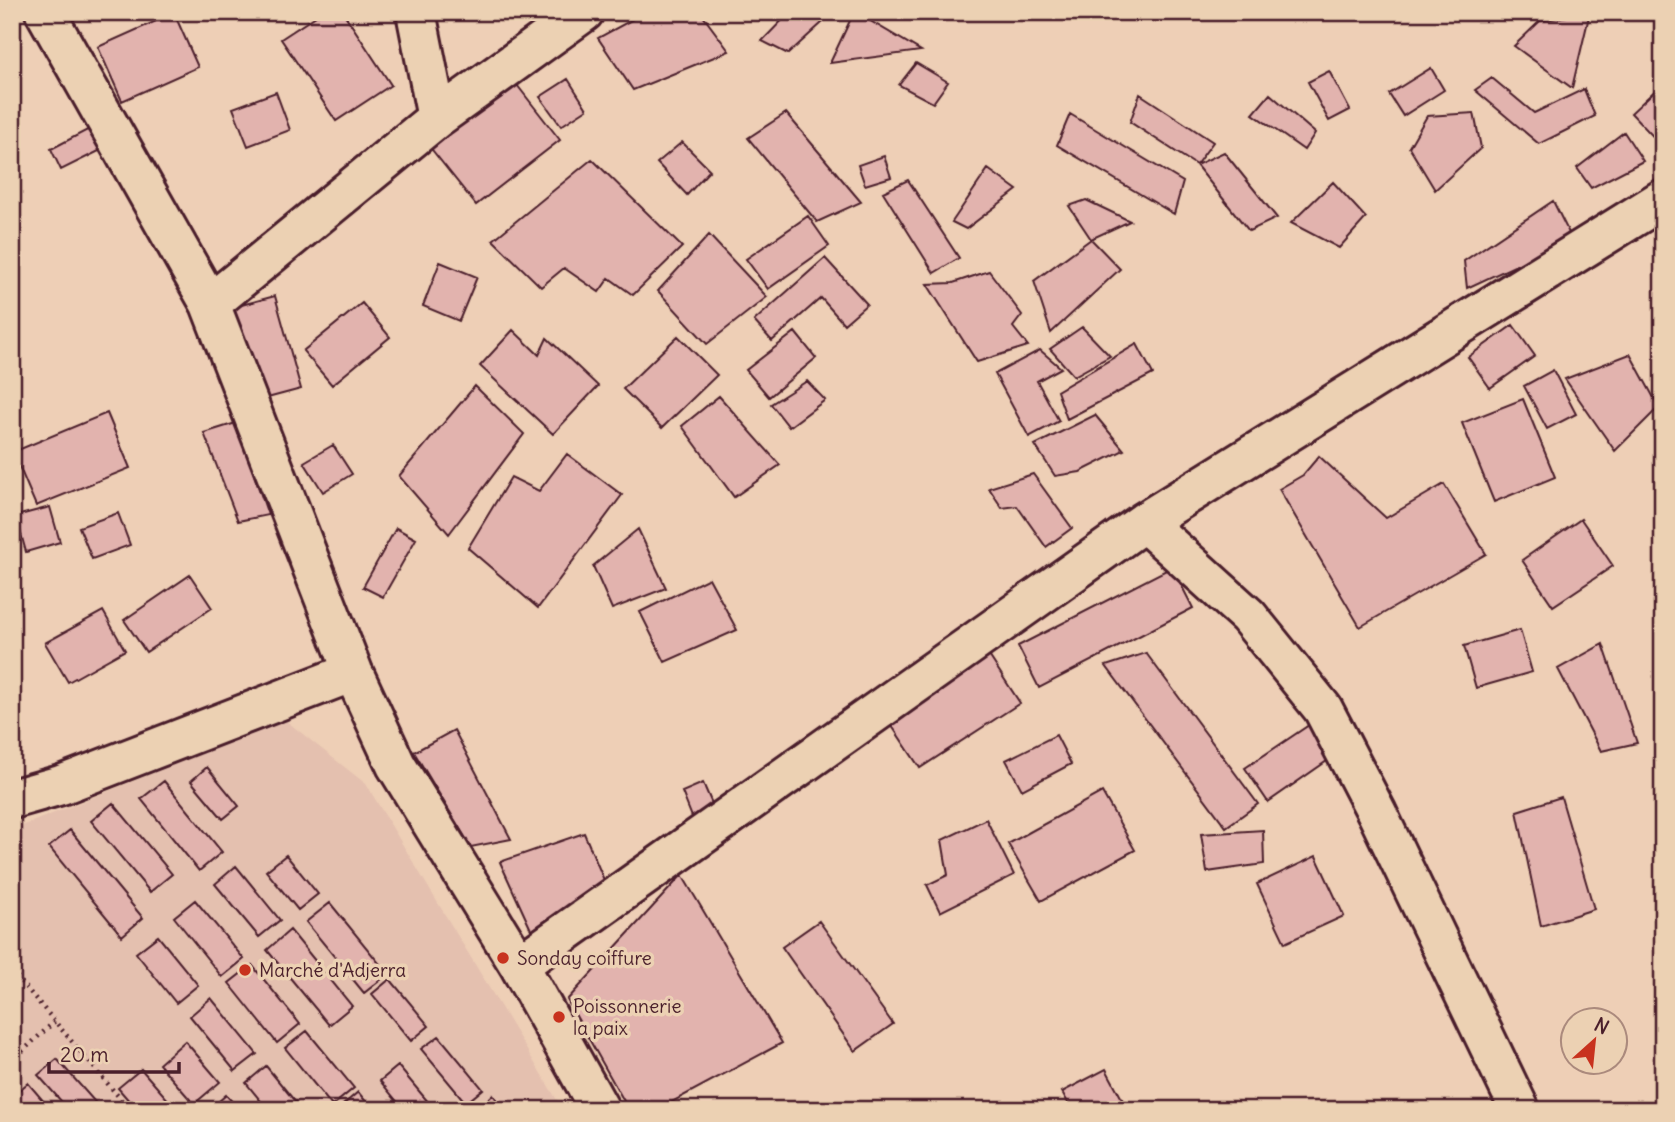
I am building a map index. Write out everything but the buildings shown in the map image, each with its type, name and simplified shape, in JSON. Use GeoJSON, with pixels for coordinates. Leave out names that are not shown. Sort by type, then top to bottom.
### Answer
{"type":"FeatureCollection","features":[{"type":"Feature","properties":{"kind":"street"},"geometry":{"type":"LineString","coordinates":[[46,12],[210,304],[353,672],[396,765],[519,965],[600,1110]]}},
{"type":"Feature","properties":{"kind":"street"},"geometry":{"type":"LineString","coordinates":[[416,12],[437,118]]}},
{"type":"Feature","properties":{"kind":"street"},"geometry":{"type":"LineString","coordinates":[[210,304],[437,118],[584,12]]}},
{"type":"Feature","properties":{"kind":"street"},"geometry":{"type":"LineString","coordinates":[[519,965],[1144,522],[1663,199]]}},
{"type":"Feature","properties":{"kind":"street"},"geometry":{"type":"LineString","coordinates":[[1144,522],[1248,615],[1323,709],[1377,813],[1520,1110]]}},
{"type":"Feature","properties":{"kind":"street"},"geometry":{"type":"LineString","coordinates":[[12,799],[61,785],[353,672]]}},
{"type":"Feature","properties":{"kind":"path"},"geometry":{"type":"LineString","coordinates":[[12,971],[130,1110]]}},
{"type":"Feature","properties":{"kind":"path"},"geometry":{"type":"LineString","coordinates":[[12,1061],[55,1021]]}},
{"type":"Feature","properties":{"kind":"shaded area","name":"Marché d'Adjerra"},"geometry":{"type":"Polygon","coordinates":[[[285,720],[366,784],[563,1110],[12,1110],[12,830],[285,720]]]}},
{"type":"Feature","properties":{"kind":"place","name":"Sonday coiffure"},"geometry":{"type":"Point","coordinates":[503,958]}},
{"type":"Feature","properties":{"kind":"place","name":"Marché d'Adjerra"},"geometry":{"type":"Point","coordinates":[245,970]}},
{"type":"Feature","properties":{"kind":"place","name":"Poissonnerie la paix"},"geometry":{"type":"Point","coordinates":[559,1017]}}]}
